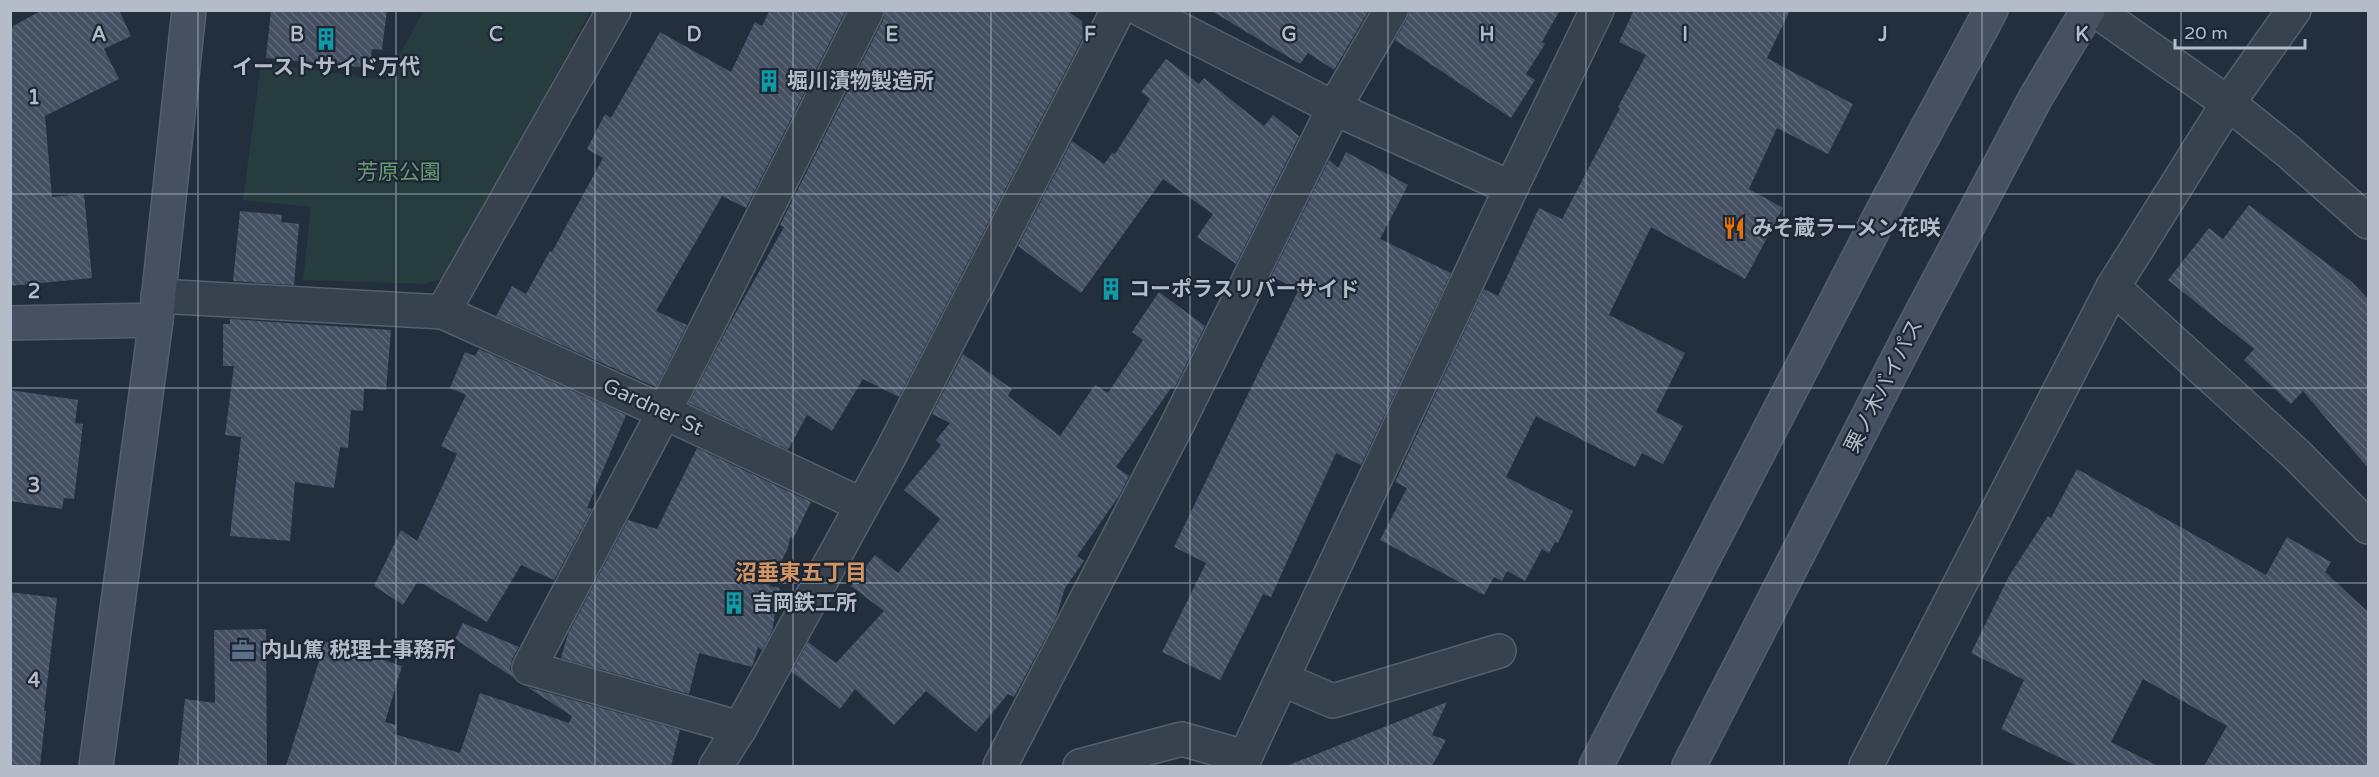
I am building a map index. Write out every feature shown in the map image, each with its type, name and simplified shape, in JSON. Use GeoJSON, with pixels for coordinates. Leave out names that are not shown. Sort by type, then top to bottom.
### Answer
{"type":"FeatureCollection","features":[{"type":"Feature","properties":{"kind":"main road"},"geometry":{"type":"LineString","coordinates":[[96,766],[157,308],[189,10]]}},
{"type":"Feature","properties":{"kind":"main road"},"geometry":{"type":"LineString","coordinates":[[1596,766],[1888,201],[1991,10]]}},
{"type":"Feature","properties":{"kind":"main road","name":"栗ノ木バイパス"},"geometry":{"type":"LineString","coordinates":[[1689,766],[1909,337],[2036,97],[2088,10]]}},
{"type":"Feature","properties":{"kind":"main road"},"geometry":{"type":"LineString","coordinates":[[10,323],[157,308]]}},
{"type":"Feature","properties":{"kind":"street"},"geometry":{"type":"LineString","coordinates":[[157,308],[443,312],[614,10]]}},
{"type":"Feature","properties":{"kind":"street"},"geometry":{"type":"LineString","coordinates":[[740,728],[529,668],[664,412],[867,10]]}},
{"type":"Feature","properties":{"kind":"street"},"geometry":{"type":"LineString","coordinates":[[716,766],[740,728],[862,505],[1118,10]]}},
{"type":"Feature","properties":{"kind":"street"},"geometry":{"type":"LineString","coordinates":[[1142,10],[1334,108],[1511,188]]}},
{"type":"Feature","properties":{"kind":"street"},"geometry":{"type":"LineString","coordinates":[[1000,766],[1178,423],[1334,108],[1391,10]]}},
{"type":"Feature","properties":{"kind":"street"},"geometry":{"type":"LineString","coordinates":[[1080,766],[1182,739],[1243,762],[1511,188],[1597,10]]}},
{"type":"Feature","properties":{"kind":"street"},"geometry":{"type":"LineString","coordinates":[[2095,10],[2228,103],[2289,152],[2368,222]]}},
{"type":"Feature","properties":{"kind":"street"},"geometry":{"type":"LineString","coordinates":[[1866,766],[2113,287],[2228,103],[2295,10]]}},
{"type":"Feature","properties":{"kind":"street"},"geometry":{"type":"LineString","coordinates":[[2113,287],[2296,454],[2368,527]]}},
{"type":"Feature","properties":{"kind":"street","name":"Gardner St"},"geometry":{"type":"LineString","coordinates":[[443,312],[862,505]]}},
{"type":"Feature","properties":{"kind":"street"},"geometry":{"type":"LineString","coordinates":[[1282,680],[1333,701],[1499,651]]}},
{"type":"Feature","properties":{"kind":"green space","name":"芳原公園"},"geometry":{"type":"Polygon","coordinates":[[[424,11],[590,11],[451,276],[425,284],[303,280],[311,207],[243,200],[261,63],[385,80],[424,11]]]}},
{"type":"Feature","properties":{"kind":"building"},"geometry":{"type":"Polygon","coordinates":[[[42,10],[119,10],[131,36],[104,49],[119,79],[45,116],[52,197],[84,194],[92,278],[10,286],[10,28],[42,10]]]}},
{"type":"Feature","properties":{"kind":"building","name":"イーストサイド万代"},"geometry":{"type":"Polygon","coordinates":[[[271,10],[387,10],[382,50],[372,49],[370,68],[266,58],[271,10]]]}},
{"type":"Feature","properties":{"kind":"building"},"geometry":{"type":"Polygon","coordinates":[[[770,10],[846,10],[746,208],[722,196],[656,311],[687,325],[656,387],[496,316],[512,286],[526,294],[550,251],[552,252],[603,158],[587,149],[605,114],[611,118],[660,32],[731,72],[755,22],[762,26],[770,10]]]}},
{"type":"Feature","properties":{"kind":"building"},"geometry":{"type":"Polygon","coordinates":[[[885,10],[1066,10],[1082,21],[1083,37],[899,397],[863,379],[832,431],[807,415],[788,450],[689,403],[784,227],[780,225],[884,18],[885,10]]]}},
{"type":"Feature","properties":{"kind":"building"},"geometry":{"type":"Polygon","coordinates":[[[1210,10],[1369,10],[1334,70],[1308,53],[1300,64],[1210,10]]]}},
{"type":"Feature","properties":{"kind":"building"},"geometry":{"type":"Polygon","coordinates":[[[1410,10],[1560,10],[1542,42],[1545,44],[1526,74],[1535,80],[1511,118],[1395,40],[1410,10]]]}},
{"type":"Feature","properties":{"kind":"building"},"geometry":{"type":"Polygon","coordinates":[[[1634,10],[1790,10],[1767,58],[1853,104],[1828,154],[1777,128],[1749,189],[1783,208],[1745,279],[1651,227],[1609,315],[1685,353],[1656,412],[1683,426],[1663,464],[1642,453],[1635,467],[1536,416],[1506,477],[1573,511],[1558,543],[1555,542],[1549,553],[1542,549],[1525,581],[1507,571],[1502,581],[1494,577],[1484,595],[1380,540],[1407,488],[1395,482],[1484,289],[1498,296],[1539,208],[1562,219],[1646,55],[1619,42],[1634,10]]]}},
{"type":"Feature","properties":{"kind":"building"},"geometry":{"type":"Polygon","coordinates":[[[1166,59],[1199,84],[1204,78],[1264,126],[1273,115],[1299,136],[1236,264],[1197,237],[1213,214],[1163,179],[1081,293],[1018,246],[1072,141],[1104,164],[1112,153],[1115,154],[1150,99],[1141,92],[1166,59]]]}},
{"type":"Feature","properties":{"kind":"building"},"geometry":{"type":"Polygon","coordinates":[[[1346,152],[1408,185],[1380,239],[1451,273],[1361,465],[1336,453],[1271,597],[1263,594],[1220,680],[1162,652],[1206,563],[1174,547],[1298,291],[1274,277],[1267,285],[1329,160],[1338,168],[1346,152]]]}},
{"type":"Feature","properties":{"kind":"building"},"geometry":{"type":"Polygon","coordinates":[[[2249,205],[2352,282],[2368,299],[2368,468],[2303,391],[2291,404],[2244,360],[2254,349],[2168,280],[2209,228],[2223,239],[2249,205]]]}},
{"type":"Feature","properties":{"kind":"building"},"geometry":{"type":"Polygon","coordinates":[[[240,211],[282,215],[281,222],[299,224],[294,285],[233,281],[240,211]]]}},
{"type":"Feature","properties":{"kind":"building"},"geometry":{"type":"Polygon","coordinates":[[[1159,292],[1205,326],[1174,389],[1171,388],[1116,467],[1129,476],[1119,496],[1077,556],[1084,561],[1065,588],[1056,618],[1014,697],[1008,694],[976,732],[926,691],[894,725],[855,689],[840,709],[792,672],[808,642],[836,663],[884,611],[851,586],[875,555],[898,573],[940,519],[904,490],[941,445],[936,440],[950,423],[932,414],[963,354],[1012,389],[1008,396],[1060,436],[1095,385],[1108,393],[1143,340],[1132,332],[1159,292]]]}},
{"type":"Feature","properties":{"kind":"building"},"geometry":{"type":"Polygon","coordinates":[[[230,319],[391,330],[386,390],[364,388],[363,411],[351,410],[348,448],[340,447],[334,488],[295,482],[290,541],[230,536],[241,437],[225,435],[234,366],[223,366],[223,324],[230,324],[230,319]]]}},
{"type":"Feature","properties":{"kind":"building"},"geometry":{"type":"Polygon","coordinates":[[[479,349],[626,415],[587,508],[592,509],[554,580],[521,565],[487,622],[418,581],[403,605],[374,586],[401,530],[417,541],[457,454],[441,446],[466,395],[450,388],[465,352],[475,356],[479,349]]]}},
{"type":"Feature","properties":{"kind":"building"},"geometry":{"type":"Polygon","coordinates":[[[10,390],[78,400],[75,423],[83,424],[74,499],[64,498],[62,509],[10,501],[10,390]]]}},
{"type":"Feature","properties":{"kind":"building"},"geometry":{"type":"Polygon","coordinates":[[[697,448],[811,502],[793,539],[790,537],[788,548],[769,586],[780,588],[772,631],[762,650],[758,647],[752,667],[699,653],[689,694],[561,658],[568,634],[628,520],[657,529],[697,448]]]}},
{"type":"Feature","properties":{"kind":"building"},"geometry":{"type":"Polygon","coordinates":[[[2077,469],[2266,575],[2287,537],[2331,562],[2325,572],[2368,612],[2368,766],[2204,766],[2227,726],[2143,679],[2111,742],[2158,766],[2077,766],[2001,729],[2024,680],[1971,653],[2009,576],[2048,516],[2051,518],[2077,469]]]}},
{"type":"Feature","properties":{"kind":"building"},"geometry":{"type":"Polygon","coordinates":[[[10,592],[57,598],[40,766],[10,766],[10,592]]]}},
{"type":"Feature","properties":{"kind":"building"},"geometry":{"type":"Polygon","coordinates":[[[463,623],[519,647],[512,659],[510,669],[514,678],[455,639],[463,623]]]}},
{"type":"Feature","properties":{"kind":"building"},"geometry":{"type":"Polygon","coordinates":[[[266,629],[267,766],[178,766],[185,699],[215,703],[214,630],[266,629]]]}},
{"type":"Feature","properties":{"kind":"building"},"geometry":{"type":"Polygon","coordinates":[[[325,642],[402,666],[385,722],[397,725],[394,734],[460,753],[480,693],[569,723],[572,716],[527,687],[680,730],[671,766],[286,766],[325,642]]]}},
{"type":"Feature","properties":{"kind":"building"},"geometry":{"type":"Polygon","coordinates":[[[1447,702],[1432,735],[1446,740],[1432,766],[1289,765],[1447,702]]]}},
{"type":"Feature","properties":{"kind":"place","name":"イーストサイド万代"},"geometry":{"type":"Point","coordinates":[326,39]}},
{"type":"Feature","properties":{"kind":"place","name":"堀川漬物製造所"},"geometry":{"type":"Point","coordinates":[769,81]}},
{"type":"Feature","properties":{"kind":"place","name":"みそ蔵ラーメン花咲"},"geometry":{"type":"Point","coordinates":[1734,228]}},
{"type":"Feature","properties":{"kind":"place","name":"コーポラスリバーサイド"},"geometry":{"type":"Point","coordinates":[1111,289]}},
{"type":"Feature","properties":{"kind":"place","name":"吉岡鉄工所"},"geometry":{"type":"Point","coordinates":[734,603]}},
{"type":"Feature","properties":{"kind":"place","name":"内山篤 税理士事務所"},"geometry":{"type":"Point","coordinates":[243,650]}},
{"type":"Feature","properties":{"kind":"district","name":"沼垂東五丁目"},"geometry":{"type":"Point","coordinates":[801,573]}}]}
